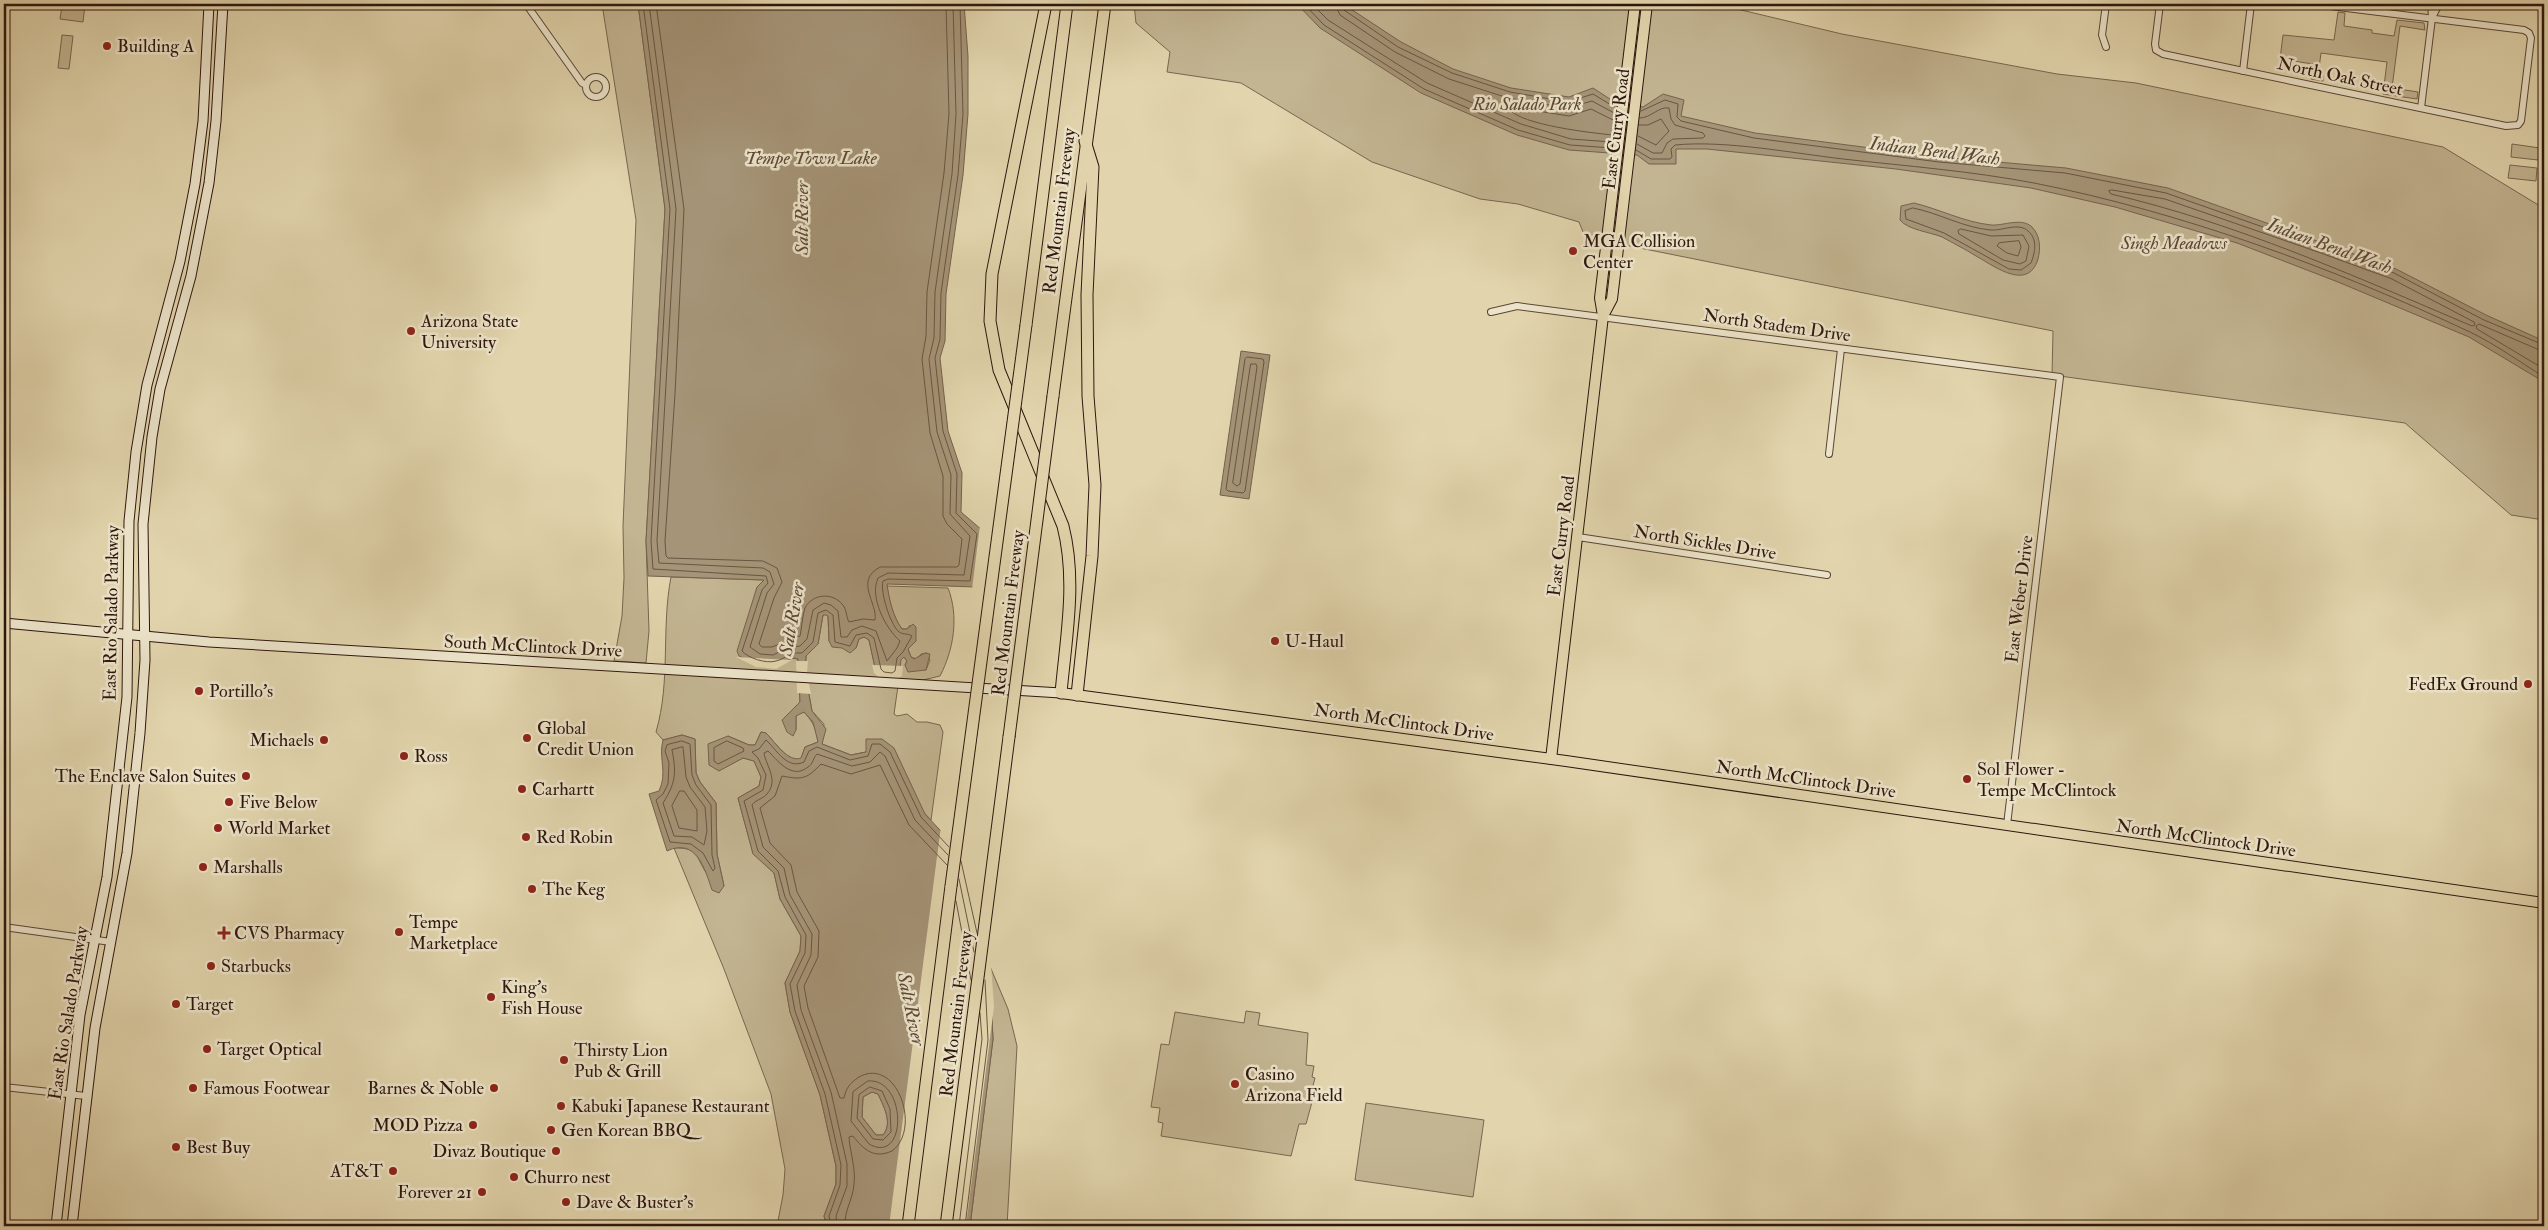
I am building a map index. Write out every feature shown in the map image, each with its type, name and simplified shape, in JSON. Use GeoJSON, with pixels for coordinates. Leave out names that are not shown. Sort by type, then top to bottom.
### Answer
{"type":"FeatureCollection","features":[{"type":"Feature","properties":{"kind":"highway"},"geometry":{"type":"LineString","coordinates":[[1046,4],[996,251],[989,297],[992,342],[998,370],[1063,526],[1070,550],[1072,584],[1061,693]]}},
{"type":"Feature","properties":{"kind":"highway","name":"Red Mountain Freeway"},"geometry":{"type":"LineString","coordinates":[[908,1226],[1067,4]]}},
{"type":"Feature","properties":{"kind":"highway","name":"Red Mountain Freeway"},"geometry":{"type":"LineString","coordinates":[[946,1226],[1085,141],[1105,4]]}},
{"type":"Feature","properties":{"kind":"highway"},"geometry":{"type":"LineString","coordinates":[[1077,695],[1092,556],[1095,485],[1088,396],[1087,295],[1094,168],[1085,141]]}},
{"type":"Feature","properties":{"kind":"main road","name":"East Rio Salado Parkway"},"geometry":{"type":"LineString","coordinates":[[56,1226],[80,1015],[107,877],[127,698],[128,522],[136,452],[147,385],[180,260],[195,184],[203,120],[209,4]]}},
{"type":"Feature","properties":{"kind":"main road","name":"East Rio Salado Parkway"},"geometry":{"type":"LineString","coordinates":[[72,1226],[94,1028],[127,853],[140,734],[145,638],[143,524],[148,470],[160,389],[191,276],[209,183],[217,114],[223,4]]}},
{"type":"Feature","properties":{"kind":"main road","name":"East Curry Road"},"geometry":{"type":"LineString","coordinates":[[1551,759],[1603,316],[1600,298],[1635,4]]}},
{"type":"Feature","properties":{"kind":"main road","name":"East Curry Road"},"geometry":{"type":"LineString","coordinates":[[1603,316],[1612,300],[1647,4]]}},
{"type":"Feature","properties":{"kind":"main road","name":"South McClintock Drive"},"geometry":{"type":"LineString","coordinates":[[4,623],[145,638],[1061,693]]}},
{"type":"Feature","properties":{"kind":"main road","name":"North McClintock Drive"},"geometry":{"type":"LineString","coordinates":[[1061,693],[1551,759],[2544,903]]}},
{"type":"Feature","properties":{"kind":"street"},"geometry":{"type":"LineString","coordinates":[[526,4],[586,85]]}},
{"type":"Feature","properties":{"kind":"street"},"geometry":{"type":"LineString","coordinates":[[2106,4],[2102,35],[2106,47]]}},
{"type":"Feature","properties":{"kind":"street","name":"North Oak Street"},"geometry":{"type":"LineString","coordinates":[[2160,4],[2155,44],[2156,50],[2243,71],[2506,126],[2518,125],[2521,121],[2529,58],[2531,38],[2529,33],[2524,30],[2432,18]]}},
{"type":"Feature","properties":{"kind":"street"},"geometry":{"type":"LineString","coordinates":[[2243,71],[2251,4]]}},
{"type":"Feature","properties":{"kind":"street"},"geometry":{"type":"LineString","coordinates":[[2314,4],[2432,18]]}},
{"type":"Feature","properties":{"kind":"street"},"geometry":{"type":"LineString","coordinates":[[2421,108],[2432,18],[2436,4]]}},
{"type":"Feature","properties":{"kind":"street","name":"North Stadem Drive"},"geometry":{"type":"LineString","coordinates":[[1491,312],[1517,306],[2060,377]]}},
{"type":"Feature","properties":{"kind":"street"},"geometry":{"type":"LineString","coordinates":[[1829,454],[1841,349]]}},
{"type":"Feature","properties":{"kind":"street","name":"East Weber Drive"},"geometry":{"type":"LineString","coordinates":[[2007,825],[2060,377]]}},
{"type":"Feature","properties":{"kind":"street","name":"North Sickles Drive"},"geometry":{"type":"LineString","coordinates":[[1578,538],[1827,575]]}},
{"type":"Feature","properties":{"kind":"street"},"geometry":{"type":"LineString","coordinates":[[4,927],[111,942]]}},
{"type":"Feature","properties":{"kind":"street"},"geometry":{"type":"LineString","coordinates":[[4,1087],[86,1096]]}},
{"type":"Feature","properties":{"kind":"green space"},"geometry":{"type":"Polygon","coordinates":[[[85,4],[83,22],[60,19],[62,6],[85,4]]]}},
{"type":"Feature","properties":{"kind":"green space"},"geometry":{"type":"Polygon","coordinates":[[[602,4],[638,4],[665,209],[646,541],[649,631],[646,663],[614,661],[622,616],[624,578],[623,526],[636,220],[602,4]]]}},
{"type":"Feature","properties":{"kind":"green space","name":"Singh Meadows"},"geometry":{"type":"Polygon","coordinates":[[[1134,4],[1716,4],[1842,34],[2057,74],[2136,83],[2443,147],[2540,206],[2544,201],[2544,520],[2511,515],[2405,423],[2052,375],[2053,331],[1585,237],[1579,222],[1518,204],[1480,199],[1372,162],[1241,83],[1167,72],[1170,52],[1136,23],[1134,4]]]}},
{"type":"Feature","properties":{"kind":"green space"},"geometry":{"type":"Polygon","coordinates":[[[2338,12],[2345,13],[2344,26],[2372,30],[2372,33],[2394,36],[2397,20],[2424,23],[2425,30],[2400,26],[2392,88],[2418,92],[2417,99],[2383,94],[2387,62],[2321,53],[2318,76],[2323,76],[2323,81],[2311,79],[2313,64],[2280,59],[2283,35],[2334,40],[2338,12]]]}},
{"type":"Feature","properties":{"kind":"green space"},"geometry":{"type":"Polygon","coordinates":[[[62,35],[73,36],[69,69],[58,68],[62,35]]]}},
{"type":"Feature","properties":{"kind":"green space"},"geometry":{"type":"Polygon","coordinates":[[[2512,144],[2540,148],[2538,160],[2511,157],[2512,144]]]}},
{"type":"Feature","properties":{"kind":"green space"},"geometry":{"type":"Polygon","coordinates":[[[2510,165],[2537,168],[2536,181],[2508,178],[2510,165]]]}},
{"type":"Feature","properties":{"kind":"green space"},"geometry":{"type":"Polygon","coordinates":[[[671,577],[765,580],[777,667],[790,658],[798,659],[800,702],[782,720],[796,730],[796,715],[804,712],[812,722],[816,733],[818,742],[805,747],[801,759],[791,758],[766,733],[761,732],[755,745],[749,745],[728,736],[719,770],[743,758],[754,761],[761,777],[759,786],[738,798],[753,853],[774,873],[780,899],[801,936],[800,951],[785,983],[790,1012],[820,1095],[836,1166],[836,1184],[824,1216],[827,1226],[777,1226],[783,1195],[785,1169],[771,1094],[724,969],[674,848],[688,849],[695,853],[707,873],[724,886],[717,854],[716,803],[700,782],[696,773],[695,739],[682,735],[663,740],[656,732],[661,713],[665,674],[668,596],[671,577]]]}},
{"type":"Feature","properties":{"kind":"green space"},"geometry":{"type":"Polygon","coordinates":[[[887,586],[948,588],[951,599],[954,621],[952,644],[945,666],[940,676],[898,686],[894,714],[897,716],[907,714],[917,722],[940,725],[943,732],[931,820],[866,752],[851,755],[822,744],[824,724],[812,711],[805,673],[806,656],[818,644],[823,615],[826,614],[828,616],[829,641],[856,648],[859,639],[864,637],[869,640],[876,672],[904,657],[907,661],[905,665],[926,670],[930,660],[927,653],[921,654],[917,659],[911,657],[908,649],[910,625],[907,629],[902,629],[896,619],[887,586]]]}},
{"type":"Feature","properties":{"kind":"green space"},"geometry":{"type":"Polygon","coordinates":[[[989,964],[1008,1009],[1017,1046],[1007,1226],[970,1226],[993,1039],[989,964]]]}},
{"type":"Feature","properties":{"kind":"green space","name":"Casino Arizona Field"},"geometry":{"type":"Polygon","coordinates":[[[1246,1011],[1260,1013],[1258,1025],[1308,1033],[1306,1065],[1314,1066],[1312,1077],[1315,1078],[1309,1101],[1312,1102],[1306,1124],[1299,1124],[1291,1156],[1161,1136],[1163,1123],[1158,1122],[1160,1108],[1151,1107],[1161,1044],[1169,1045],[1175,1012],[1244,1023],[1246,1011]]]}},
{"type":"Feature","properties":{"kind":"green space"},"geometry":{"type":"Polygon","coordinates":[[[872,1092],[878,1094],[886,1115],[887,1125],[883,1135],[876,1135],[862,1117],[863,1097],[872,1092]]]}},
{"type":"Feature","properties":{"kind":"green space"},"geometry":{"type":"Polygon","coordinates":[[[1366,1103],[1484,1120],[1473,1197],[1355,1180],[1366,1103]]]}},
{"type":"Feature","properties":{"kind":"water","name":"Tempe Town Lake"},"geometry":{"type":"Polygon","coordinates":[[[638,4],[964,4],[968,56],[968,114],[963,175],[946,294],[945,341],[940,358],[948,431],[962,473],[961,512],[982,530],[975,587],[887,584],[892,608],[902,629],[907,629],[913,624],[916,627],[916,641],[908,649],[911,657],[914,659],[925,653],[930,654],[926,670],[908,672],[905,665],[907,661],[904,657],[901,660],[899,675],[876,672],[869,640],[864,637],[859,639],[856,648],[850,653],[842,648],[832,647],[829,641],[828,616],[823,615],[818,644],[806,656],[805,673],[812,711],[826,729],[822,744],[851,755],[866,752],[866,739],[882,739],[894,748],[925,814],[966,858],[989,964],[993,1039],[970,1226],[827,1226],[824,1216],[836,1184],[836,1166],[820,1095],[790,1012],[785,983],[800,951],[801,936],[780,899],[774,873],[753,854],[738,798],[759,786],[761,777],[754,761],[743,758],[719,771],[709,765],[708,744],[728,736],[749,745],[755,745],[761,732],[766,733],[787,755],[796,759],[801,758],[805,747],[818,742],[813,722],[804,712],[796,716],[796,730],[793,736],[787,732],[782,720],[800,702],[798,659],[792,658],[780,666],[772,668],[739,656],[737,651],[757,587],[764,580],[648,576],[646,541],[665,209],[638,4]],[[872,1092],[863,1097],[862,1117],[876,1135],[883,1135],[886,1130],[887,1120],[878,1094],[872,1092]]]}},
{"type":"Feature","properties":{"kind":"water"},"geometry":{"type":"Polygon","coordinates":[[[1297,4],[1343,4],[1401,42],[1453,69],[1511,88],[1569,97],[1593,88],[1616,103],[1643,107],[1663,94],[1684,100],[1681,116],[1755,133],[1940,157],[2066,168],[2168,188],[2396,269],[2486,315],[2544,341],[2544,382],[2469,337],[2338,282],[2237,243],[2115,207],[2031,188],[1896,169],[1707,149],[1676,149],[1676,164],[1649,164],[1637,155],[1569,150],[1517,135],[1421,93],[1320,28],[1297,4]]]}},
{"type":"Feature","properties":{"kind":"water"},"geometry":{"type":"Polygon","coordinates":[[[1914,203],[1961,218],[1991,225],[2018,222],[2028,224],[2035,230],[2040,246],[2038,259],[2033,269],[2027,274],[2010,274],[1942,237],[1908,226],[1900,220],[1901,206],[1914,203]]]}},
{"type":"Feature","properties":{"kind":"water"},"geometry":{"type":"Polygon","coordinates":[[[1241,351],[1270,355],[1249,499],[1220,495],[1241,351]]]}},
{"type":"Feature","properties":{"kind":"water"},"geometry":{"type":"Polygon","coordinates":[[[682,735],[695,739],[696,773],[700,782],[716,803],[717,854],[724,886],[719,893],[712,890],[698,857],[692,852],[685,848],[667,851],[649,794],[659,791],[662,784],[663,740],[682,735]]]}},
{"type":"Feature","properties":{"kind":"pier"},"geometry":{"type":"Polygon","coordinates":[[[980,525],[985,530],[978,587],[972,589],[980,525]]]}},
{"type":"Feature","properties":{"kind":"pier"},"geometry":{"type":"Polygon","coordinates":[[[736,657],[792,660],[776,669],[756,667],[736,657]]]}},
{"type":"Feature","properties":{"kind":"pier"},"geometry":{"type":"Polygon","coordinates":[[[796,661],[808,661],[807,673],[811,694],[797,693],[796,661]]]}},
{"type":"Feature","properties":{"kind":"pier"},"geometry":{"type":"Polygon","coordinates":[[[872,665],[903,666],[902,676],[893,680],[881,679],[874,673],[872,665]]]}},
{"type":"Feature","properties":{"kind":"pier"},"geometry":{"type":"Polygon","coordinates":[[[941,826],[968,858],[991,964],[994,1007],[966,1226],[889,1226],[941,826]]]}},
{"type":"Feature","properties":{"kind":"place","name":"Building A"},"geometry":{"type":"Point","coordinates":[107,46]}},
{"type":"Feature","properties":{"kind":"place","name":"MGA Collision Center"},"geometry":{"type":"Point","coordinates":[1573,251]}},
{"type":"Feature","properties":{"kind":"place","name":"Arizona State University"},"geometry":{"type":"Point","coordinates":[411,331]}},
{"type":"Feature","properties":{"kind":"place","name":"U-Haul"},"geometry":{"type":"Point","coordinates":[1275,641]}},
{"type":"Feature","properties":{"kind":"place","name":"FedEx Ground"},"geometry":{"type":"Point","coordinates":[2528,684]}},
{"type":"Feature","properties":{"kind":"place","name":"Portillo's"},"geometry":{"type":"Point","coordinates":[199,691]}},
{"type":"Feature","properties":{"kind":"place","name":"Global Credit Union"},"geometry":{"type":"Point","coordinates":[527,738]}},
{"type":"Feature","properties":{"kind":"place","name":"Michaels"},"geometry":{"type":"Point","coordinates":[324,740]}},
{"type":"Feature","properties":{"kind":"place","name":"Ross"},"geometry":{"type":"Point","coordinates":[404,756]}},
{"type":"Feature","properties":{"kind":"place","name":"The Enclave Salon Suites"},"geometry":{"type":"Point","coordinates":[246,776]}},
{"type":"Feature","properties":{"kind":"place","name":"Sol Flower - Tempe McClintock"},"geometry":{"type":"Point","coordinates":[1967,779]}},
{"type":"Feature","properties":{"kind":"place","name":"Carhartt"},"geometry":{"type":"Point","coordinates":[522,789]}},
{"type":"Feature","properties":{"kind":"place","name":"Five Below"},"geometry":{"type":"Point","coordinates":[229,802]}},
{"type":"Feature","properties":{"kind":"place","name":"World Market"},"geometry":{"type":"Point","coordinates":[218,828]}},
{"type":"Feature","properties":{"kind":"place","name":"Red Robin"},"geometry":{"type":"Point","coordinates":[526,837]}},
{"type":"Feature","properties":{"kind":"place","name":"Marshalls"},"geometry":{"type":"Point","coordinates":[203,867]}},
{"type":"Feature","properties":{"kind":"place","name":"The Keg"},"geometry":{"type":"Point","coordinates":[532,889]}},
{"type":"Feature","properties":{"kind":"place","name":"Tempe Marketplace"},"geometry":{"type":"Point","coordinates":[399,932]}},
{"type":"Feature","properties":{"kind":"place","name":"CVS Pharmacy"},"geometry":{"type":"Point","coordinates":[224,933]}},
{"type":"Feature","properties":{"kind":"place","name":"Starbucks"},"geometry":{"type":"Point","coordinates":[211,966]}},
{"type":"Feature","properties":{"kind":"place","name":"King's Fish House"},"geometry":{"type":"Point","coordinates":[491,997]}},
{"type":"Feature","properties":{"kind":"place","name":"Target"},"geometry":{"type":"Point","coordinates":[176,1004]}},
{"type":"Feature","properties":{"kind":"place","name":"Target Optical"},"geometry":{"type":"Point","coordinates":[207,1049]}},
{"type":"Feature","properties":{"kind":"place","name":"Thirsty Lion Pub & Grill"},"geometry":{"type":"Point","coordinates":[564,1060]}},
{"type":"Feature","properties":{"kind":"place","name":"Casino Arizona Field"},"geometry":{"type":"Point","coordinates":[1235,1084]}},
{"type":"Feature","properties":{"kind":"place","name":"Famous Footwear"},"geometry":{"type":"Point","coordinates":[193,1088]}},
{"type":"Feature","properties":{"kind":"place","name":"Barnes & Noble"},"geometry":{"type":"Point","coordinates":[494,1088]}},
{"type":"Feature","properties":{"kind":"place","name":"Kabuki Japanese Restaurant"},"geometry":{"type":"Point","coordinates":[561,1106]}},
{"type":"Feature","properties":{"kind":"place","name":"MOD Pizza"},"geometry":{"type":"Point","coordinates":[473,1125]}},
{"type":"Feature","properties":{"kind":"place","name":"Gen Korean BBQ"},"geometry":{"type":"Point","coordinates":[551,1130]}},
{"type":"Feature","properties":{"kind":"place","name":"Best Buy"},"geometry":{"type":"Point","coordinates":[176,1147]}},
{"type":"Feature","properties":{"kind":"place","name":"Divaz Boutique"},"geometry":{"type":"Point","coordinates":[556,1151]}},
{"type":"Feature","properties":{"kind":"place","name":"AT&T"},"geometry":{"type":"Point","coordinates":[393,1171]}},
{"type":"Feature","properties":{"kind":"place","name":"Churro nest"},"geometry":{"type":"Point","coordinates":[514,1177]}},
{"type":"Feature","properties":{"kind":"place","name":"Forever 21"},"geometry":{"type":"Point","coordinates":[482,1192]}},
{"type":"Feature","properties":{"kind":"place","name":"Dave & Buster's"},"geometry":{"type":"Point","coordinates":[566,1202]}},
{"type":"Feature","properties":{"kind":"park label","name":"Rio Salado Park"},"geometry":{"type":"Point","coordinates":[1527,104]}},
{"type":"Feature","properties":{"kind":"water label","name":"Indian Bend Wash"},"geometry":{"type":"Point","coordinates":[1935,150]}},
{"type":"Feature","properties":{"kind":"water label","name":"Salt River"},"geometry":{"type":"Point","coordinates":[801,218]}},
{"type":"Feature","properties":{"kind":"water label","name":"Indian Bend Wash"},"geometry":{"type":"Point","coordinates":[2330,245]}},
{"type":"Feature","properties":{"kind":"water label","name":"Salt River"},"geometry":{"type":"Point","coordinates":[791,619]}},
{"type":"Feature","properties":{"kind":"water label","name":"Salt River"},"geometry":{"type":"Point","coordinates":[912,1009]}}]}
